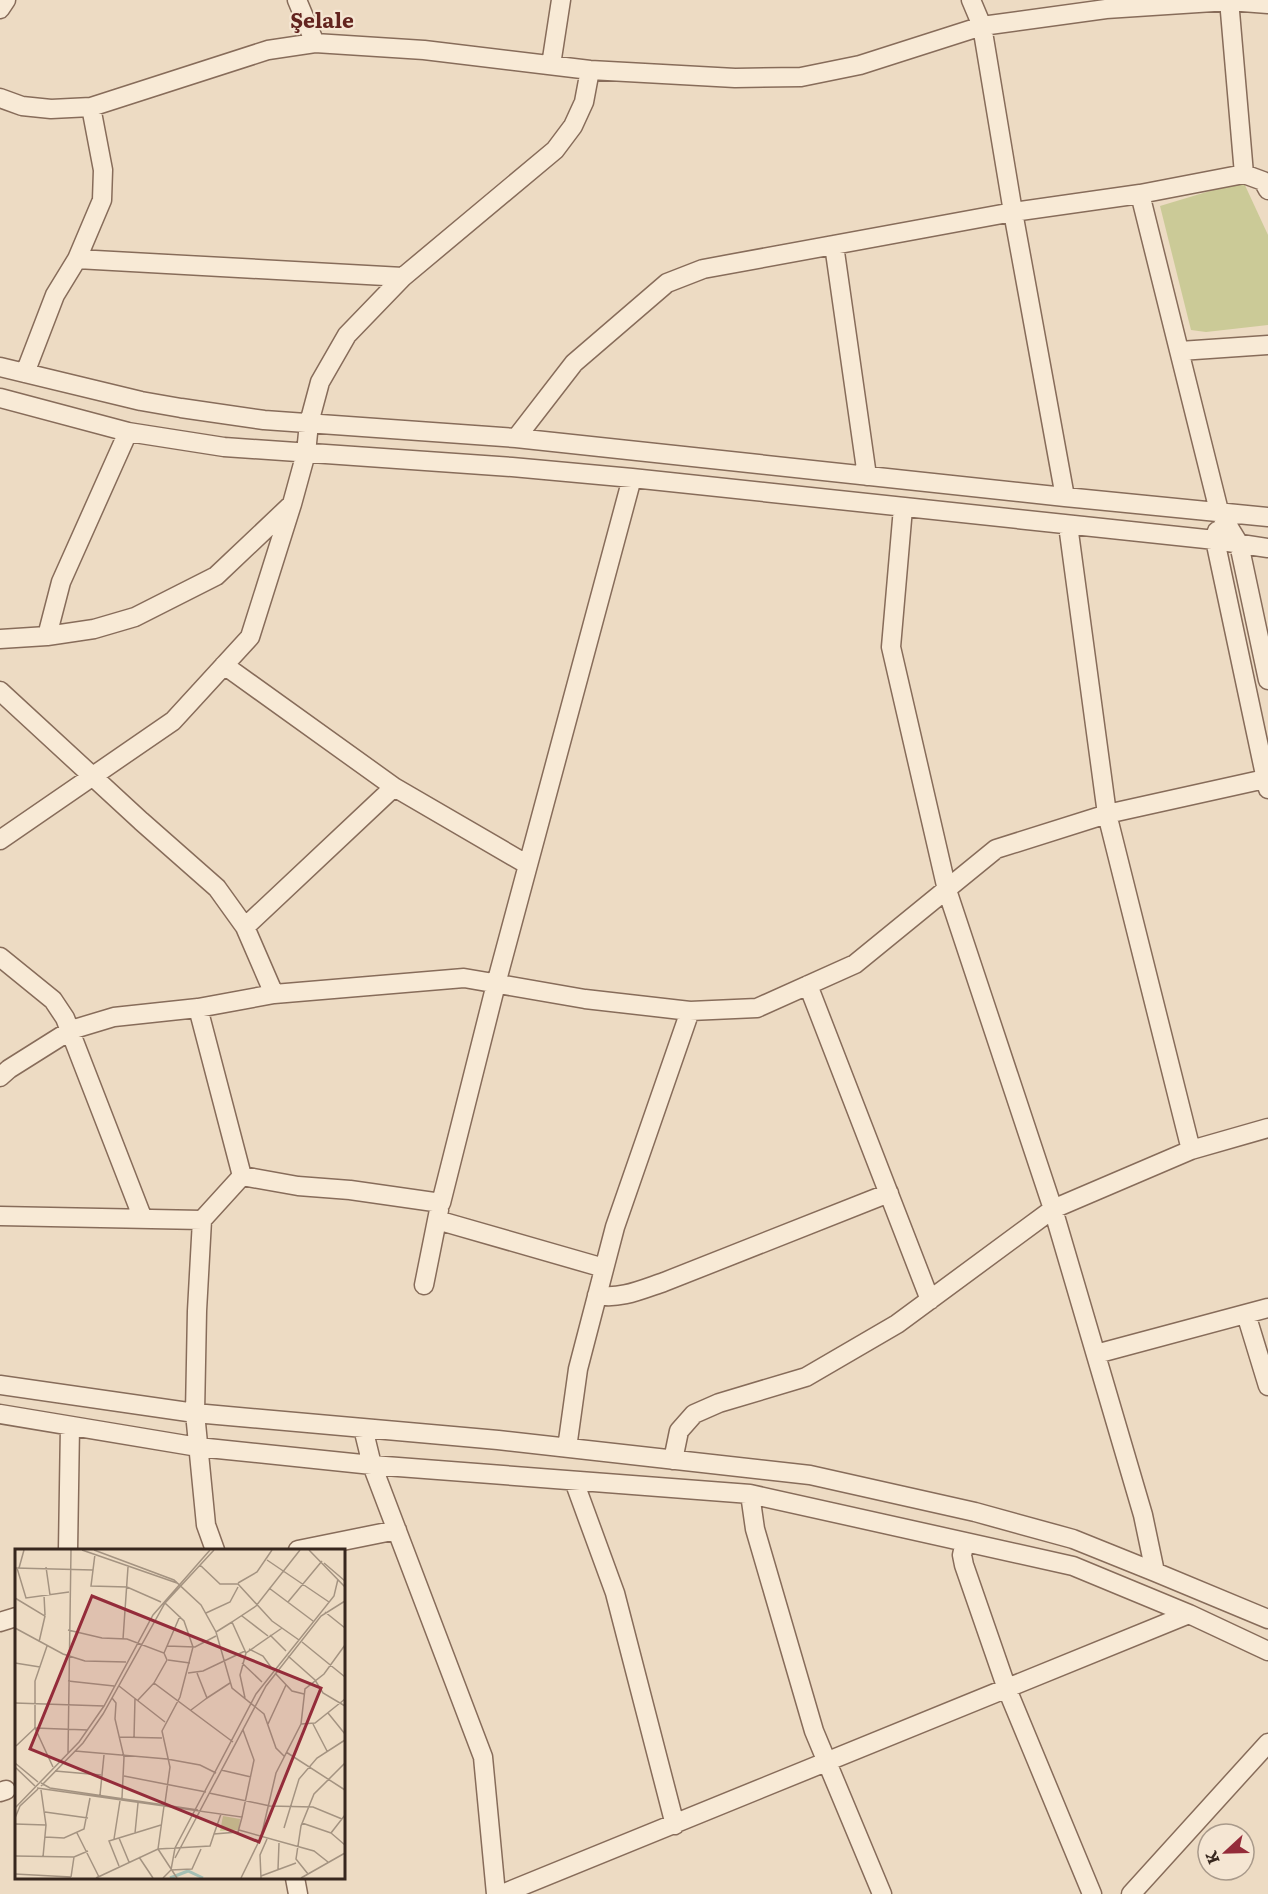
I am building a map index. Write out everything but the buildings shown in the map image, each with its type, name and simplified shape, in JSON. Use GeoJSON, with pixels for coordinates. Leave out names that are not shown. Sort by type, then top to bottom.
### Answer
{"type":"FeatureCollection","features":[{"type":"Feature","properties":{"kind":"street"},"geometry":{"type":"LineString","coordinates":[[0,9],[6,0]]}},
{"type":"Feature","properties":{"kind":"street"},"geometry":{"type":"LineString","coordinates":[[297,0],[315,43]]}},
{"type":"Feature","properties":{"kind":"street"},"geometry":{"type":"LineString","coordinates":[[551,65],[561,0]]}},
{"type":"Feature","properties":{"kind":"street"},"geometry":{"type":"LineString","coordinates":[[971,0],[982,26],[1065,497]]}},
{"type":"Feature","properties":{"kind":"street"},"geometry":{"type":"LineString","coordinates":[[1229,0],[1244,174]]}},
{"type":"Feature","properties":{"kind":"street"},"geometry":{"type":"LineString","coordinates":[[0,98],[22,106],[51,109],[91,106],[268,50],[315,43],[424,50],[590,70],[735,78],[801,77],[861,65],[982,26],[1106,9],[1229,0],[1268,4]]}},
{"type":"Feature","properties":{"kind":"street"},"geometry":{"type":"LineString","coordinates":[[0,840],[173,721],[250,637],[306,453],[309,423],[320,382],[347,334],[402,277],[555,150],[573,126],[584,102],[590,70]]}},
{"type":"Feature","properties":{"kind":"street"},"geometry":{"type":"LineString","coordinates":[[25,373],[55,295],[77,259],[102,200],[103,170],[91,106]]}},
{"type":"Feature","properties":{"kind":"street"},"geometry":{"type":"LineString","coordinates":[[516,438],[574,363],[667,283],[703,269],[1013,212],[1140,194],[1244,174],[1263,181],[1268,190]]}},
{"type":"Feature","properties":{"kind":"street"},"geometry":{"type":"LineString","coordinates":[[1140,194],[1219,511],[1239,544],[1268,680]]}},
{"type":"Feature","properties":{"kind":"street"},"geometry":{"type":"LineString","coordinates":[[834,245],[867,476]]}},
{"type":"Feature","properties":{"kind":"street"},"geometry":{"type":"LineString","coordinates":[[77,259],[402,277]]}},
{"type":"Feature","properties":{"kind":"street"},"geometry":{"type":"LineString","coordinates":[[1180,351],[1268,345]]}},
{"type":"Feature","properties":{"kind":"street"},"geometry":{"type":"LineString","coordinates":[[0,366],[101,392],[181,408],[264,420],[516,438],[1268,517]]}},
{"type":"Feature","properties":{"kind":"street"},"geometry":{"type":"LineString","coordinates":[[2,402],[128,432],[224,447],[512,467],[632,478],[1215,540],[1268,548]]}},
{"type":"Feature","properties":{"kind":"street"},"geometry":{"type":"LineString","coordinates":[[46,636],[61,582],[128,432]]}},
{"type":"Feature","properties":{"kind":"street"},"geometry":{"type":"LineString","coordinates":[[424,1285],[439,1211],[496,984],[632,478]]}},
{"type":"Feature","properties":{"kind":"street"},"geometry":{"type":"LineString","coordinates":[[0,639],[13,640],[94,629],[135,617],[216,576],[292,504]]}},
{"type":"Feature","properties":{"kind":"street"},"geometry":{"type":"LineString","coordinates":[[903,508],[891,647],[946,890],[1053,1209],[1143,1515],[1155,1572]]}},
{"type":"Feature","properties":{"kind":"street"},"geometry":{"type":"LineString","coordinates":[[0,1077],[70,1030],[114,1017],[198,1008],[274,994],[464,978],[585,999],[690,1011],[757,1008],[855,964],[996,849],[1107,814],[1267,785],[1215,540],[1219,511]]}},
{"type":"Feature","properties":{"kind":"street"},"geometry":{"type":"LineString","coordinates":[[1068,525],[1107,814],[1191,1150]]}},
{"type":"Feature","properties":{"kind":"street"},"geometry":{"type":"LineString","coordinates":[[225,665],[394,787],[528,865]]}},
{"type":"Feature","properties":{"kind":"street"},"geometry":{"type":"LineString","coordinates":[[0,690],[217,888],[245,927],[274,994]]}},
{"type":"Feature","properties":{"kind":"street"},"geometry":{"type":"LineString","coordinates":[[245,927],[394,787]]}},
{"type":"Feature","properties":{"kind":"street"},"geometry":{"type":"LineString","coordinates":[[0,957],[53,1000],[65,1018],[143,1219]]}},
{"type":"Feature","properties":{"kind":"street"},"geometry":{"type":"LineString","coordinates":[[808,985],[930,1300]]}},
{"type":"Feature","properties":{"kind":"street"},"geometry":{"type":"LineString","coordinates":[[198,1008],[242,1176]]}},
{"type":"Feature","properties":{"kind":"street"},"geometry":{"type":"LineString","coordinates":[[567,1448],[578,1369],[615,1227],[690,1011]]}},
{"type":"Feature","properties":{"kind":"street"},"geometry":{"type":"LineString","coordinates":[[673,1460],[679,1431],[694,1414],[719,1403],[806,1377],[897,1324],[1053,1209],[1191,1150],[1268,1128]]}},
{"type":"Feature","properties":{"kind":"street"},"geometry":{"type":"LineString","coordinates":[[242,1176],[298,1186],[350,1190],[439,1211],[604,1268]]}},
{"type":"Feature","properties":{"kind":"street"},"geometry":{"type":"LineString","coordinates":[[214,1549],[206,1525],[195,1413],[202,1220],[242,1176]]}},
{"type":"Feature","properties":{"kind":"street"},"geometry":{"type":"LineString","coordinates":[[597,1295],[605,1297],[628,1294],[664,1282],[889,1193]]}},
{"type":"Feature","properties":{"kind":"street"},"geometry":{"type":"LineString","coordinates":[[0,1216],[202,1220]]}},
{"type":"Feature","properties":{"kind":"street"},"geometry":{"type":"LineString","coordinates":[[1096,1354],[1268,1308]]}},
{"type":"Feature","properties":{"kind":"street"},"geometry":{"type":"LineString","coordinates":[[1246,1314],[1268,1386]]}},
{"type":"Feature","properties":{"kind":"street"},"geometry":{"type":"LineString","coordinates":[[0,1385],[195,1413],[498,1440],[810,1476],[975,1512],[1073,1539],[1268,1620]]}},
{"type":"Feature","properties":{"kind":"street"},"geometry":{"type":"LineString","coordinates":[[0,1414],[198,1447],[372,1465],[750,1494],[1073,1566],[1189,1614],[1268,1651]]}},
{"type":"Feature","properties":{"kind":"street"},"geometry":{"type":"LineString","coordinates":[[68,1549],[70,1426]]}},
{"type":"Feature","properties":{"kind":"street"},"geometry":{"type":"LineString","coordinates":[[363,1428],[372,1465],[483,1757],[496,1894]]}},
{"type":"Feature","properties":{"kind":"street"},"geometry":{"type":"LineString","coordinates":[[574,1481],[615,1593],[675,1825]]}},
{"type":"Feature","properties":{"kind":"street"},"geometry":{"type":"LineString","coordinates":[[750,1494],[755,1528],[814,1731],[882,1894]]}},
{"type":"Feature","properties":{"kind":"street"},"geometry":{"type":"LineString","coordinates":[[307,1549],[396,1530]]}},
{"type":"Feature","properties":{"kind":"street"},"geometry":{"type":"LineString","coordinates":[[965,1542],[962,1555],[964,1565],[1007,1689],[1092,1894]]}},
{"type":"Feature","properties":{"kind":"street"},"geometry":{"type":"LineString","coordinates":[[502,1894],[1189,1614]]}},
{"type":"Feature","properties":{"kind":"street"},"geometry":{"type":"LineString","coordinates":[[0,1622],[15,1617]]}},
{"type":"Feature","properties":{"kind":"street"},"geometry":{"type":"LineString","coordinates":[[1131,1894],[1268,1743]]}},
{"type":"Feature","properties":{"kind":"street"},"geometry":{"type":"LineString","coordinates":[[295,1879],[298,1894]]}},
{"type":"Feature","properties":{"kind":"shaded area"},"geometry":{"type":"Polygon","coordinates":[[[1243,181],[1268,235],[1268,325],[1206,332],[1191,330],[1160,206],[1243,181]]]}},
{"type":"Feature","properties":{"kind":"district","name":"Şelale"},"geometry":{"type":"Point","coordinates":[322,18]}}]}
